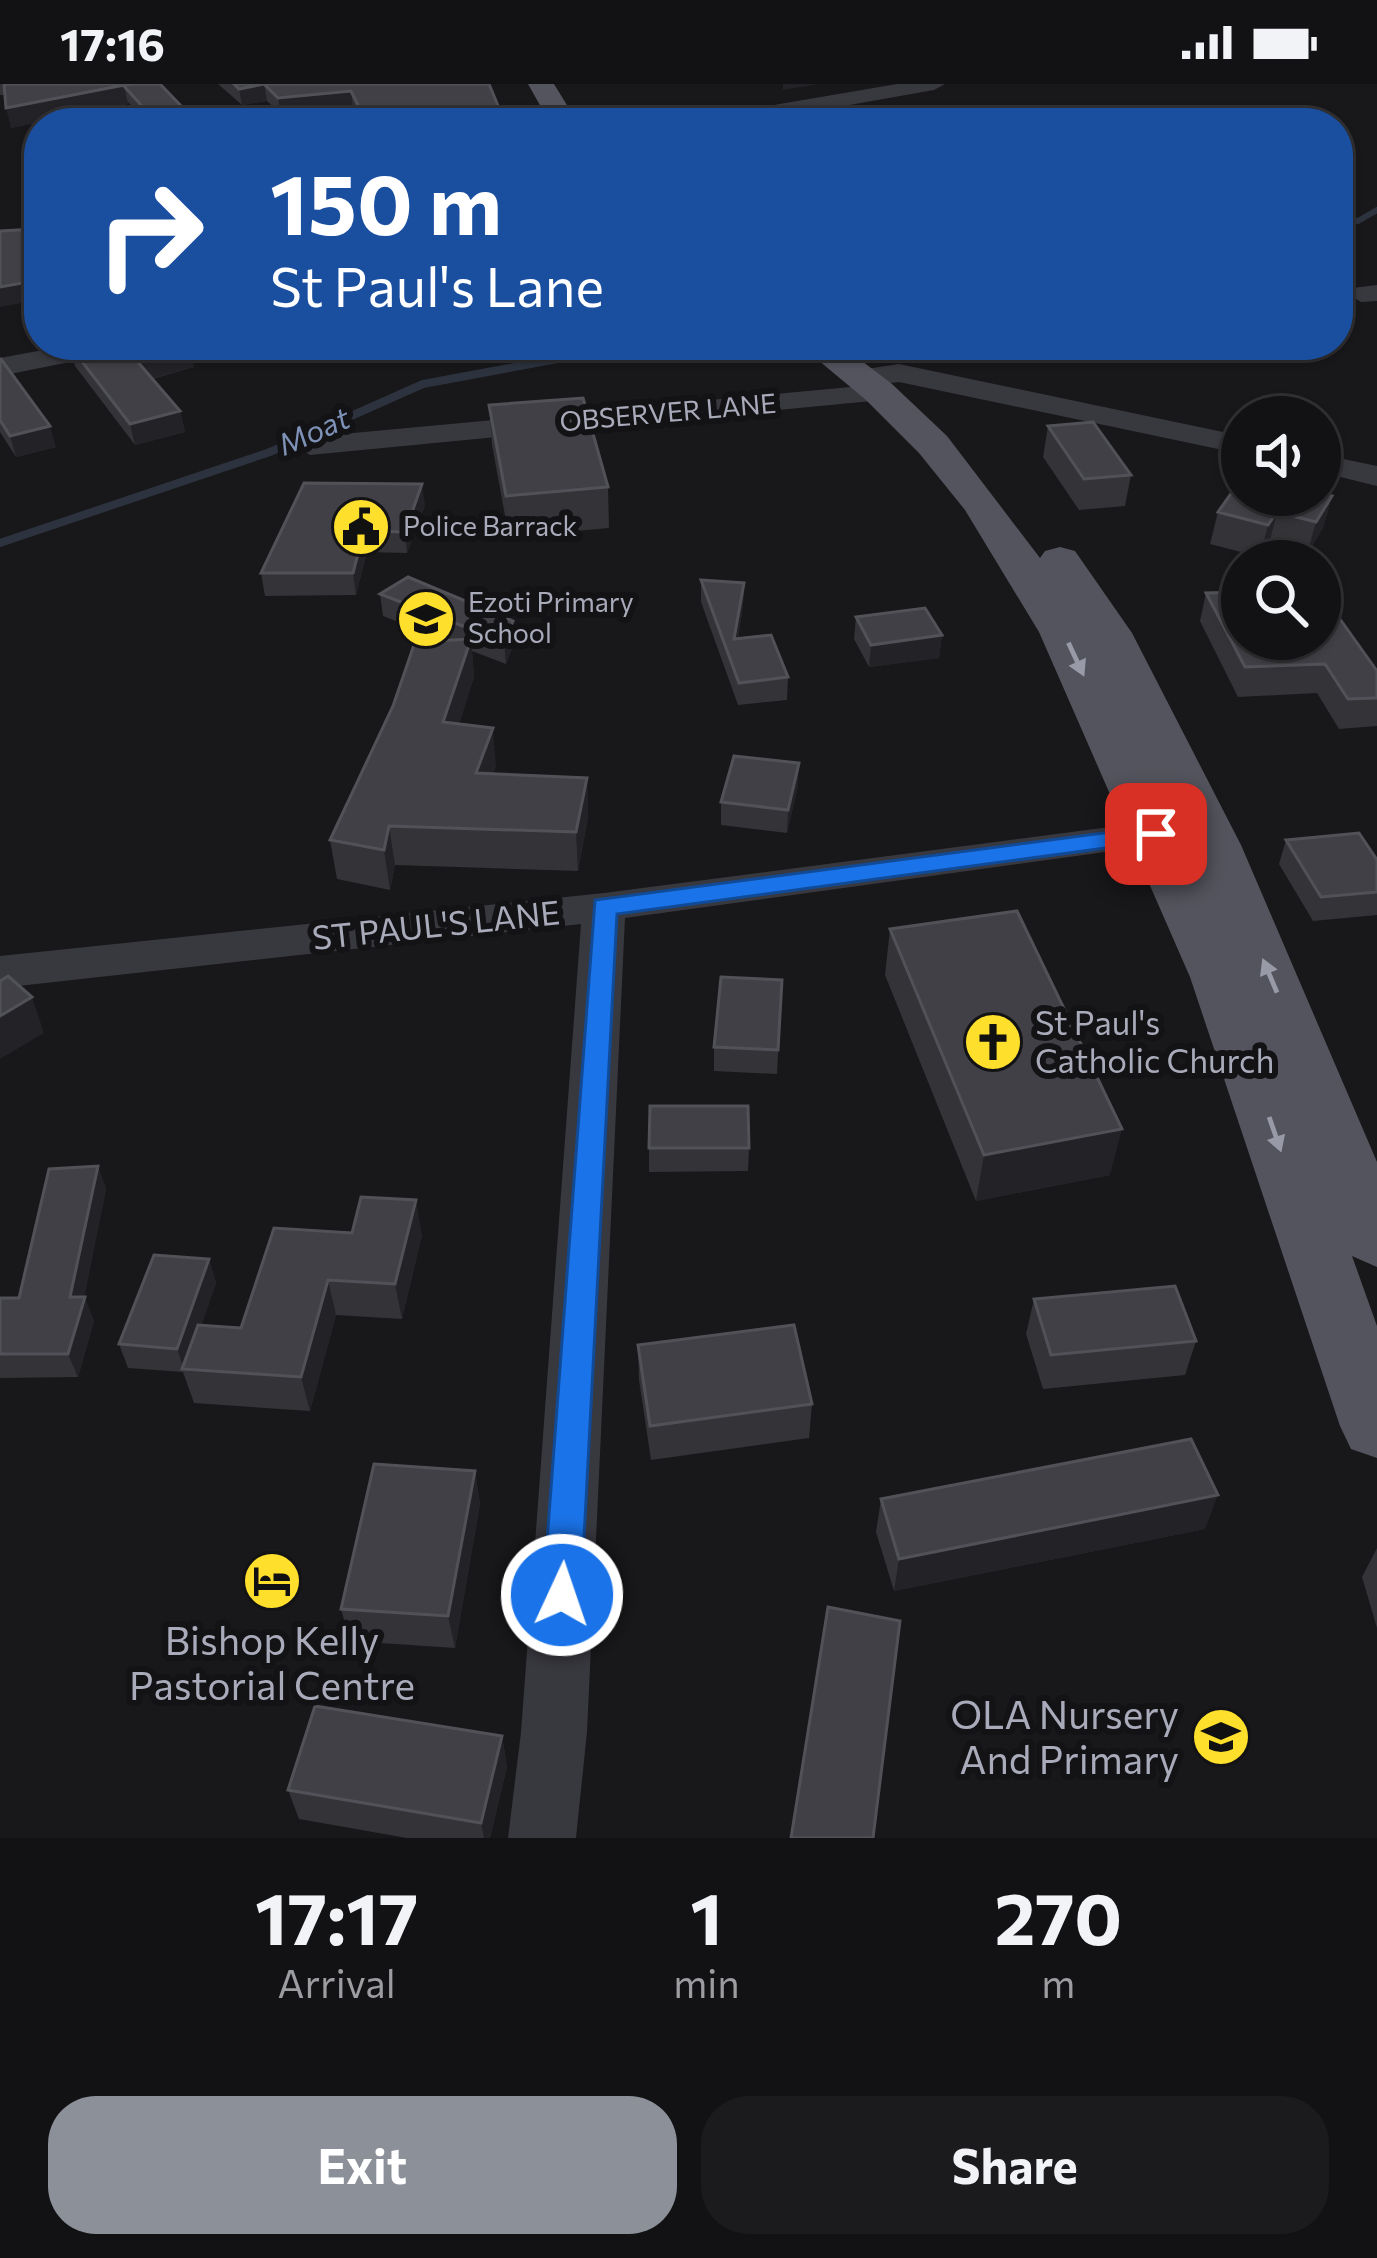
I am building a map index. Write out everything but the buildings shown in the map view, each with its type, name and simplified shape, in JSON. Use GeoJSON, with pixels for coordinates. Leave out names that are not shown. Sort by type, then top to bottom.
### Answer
{"type":"FeatureCollection","features":[{"type":"Feature","properties":{"kind":"main road"},"geometry":{"type":"LineString","coordinates":[[877,372],[1024,562],[1065,636],[1227,995],[1377,1426]]}},
{"type":"Feature","properties":{"kind":"main road"},"geometry":{"type":"LineString","coordinates":[[877,372],[967,438],[1001,478],[1109,633],[1215,845],[1377,1240]]}},
{"type":"Feature","properties":{"kind":"street"},"geometry":{"type":"LineString","coordinates":[[825,108],[934,84]]}},
{"type":"Feature","properties":{"kind":"street","name":"OBSERVER LANE"},"geometry":{"type":"LineString","coordinates":[[310,446],[877,372],[1221,441]]}},
{"type":"Feature","properties":{"kind":"street"},"geometry":{"type":"LineString","coordinates":[[1341,468],[1377,476]]}},
{"type":"Feature","properties":{"kind":"street","name":"ST PAUL'S LANE"},"geometry":{"type":"LineString","coordinates":[[0,972],[604,907],[1156,834]]}},
{"type":"Feature","properties":{"kind":"street"},"geometry":{"type":"LineString","coordinates":[[542,1838],[554,1732],[604,907]]}},
{"type":"Feature","properties":{"kind":"waterway","name":"Moat"},"geometry":{"type":"LineString","coordinates":[[1353,220],[1377,210]]}},
{"type":"Feature","properties":{"kind":"waterway","name":"Moat"},"geometry":{"type":"LineString","coordinates":[[0,543],[270,452],[423,384],[552,360]]}},
{"type":"Feature","properties":{"kind":"place","name":"Police Barrack"},"geometry":{"type":"Point","coordinates":[361,527]}},
{"type":"Feature","properties":{"kind":"place","name":"Ezoti Primary School"},"geometry":{"type":"Point","coordinates":[426,619]}},
{"type":"Feature","properties":{"kind":"place","name":"St Paul's Catholic Church"},"geometry":{"type":"Point","coordinates":[993,1042]}},
{"type":"Feature","properties":{"kind":"place","name":"Bishop Kelly Pastorial Centre"},"geometry":{"type":"Point","coordinates":[272,1581]}},
{"type":"Feature","properties":{"kind":"place","name":"OLA Nursery And Primary"},"geometry":{"type":"Point","coordinates":[1221,1737]}},
{"type":"Feature","properties":{"kind":"route"},"geometry":{"type":"LineString","coordinates":[[562,1595],[604,907],[1156,834]]}}]}
